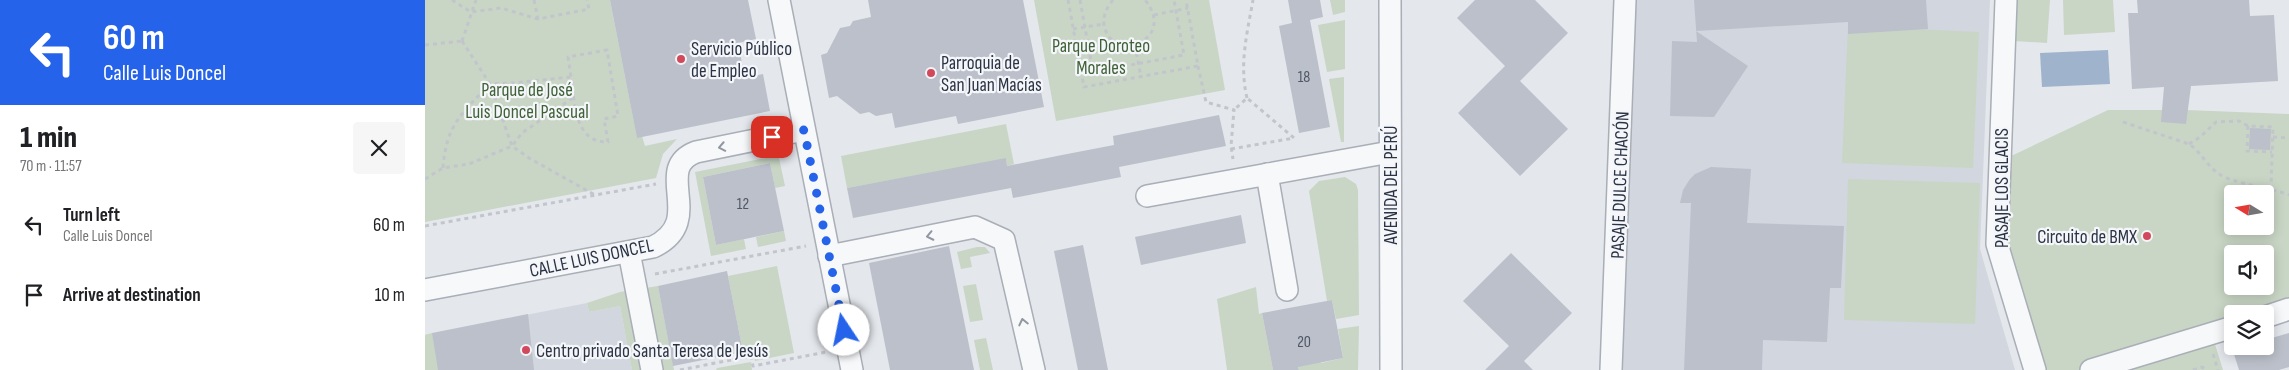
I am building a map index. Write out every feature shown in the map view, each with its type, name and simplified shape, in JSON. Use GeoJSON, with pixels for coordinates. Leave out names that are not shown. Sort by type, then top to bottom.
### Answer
{"type":"FeatureCollection","features":[{"type":"Feature","properties":{"kind":"street"},"geometry":{"type":"LineString","coordinates":[[779,0],[852,370]]}},
{"type":"Feature","properties":{"kind":"street","name":"AVENIDA DEL PERÚ"},"geometry":{"type":"LineString","coordinates":[[1390,0],[1391,370]]}},
{"type":"Feature","properties":{"kind":"street","name":"PASAJE DULCE CHACÓN"},"geometry":{"type":"LineString","coordinates":[[1611,370],[1625,0]]}},
{"type":"Feature","properties":{"kind":"street","name":"PASAJE LOS GLACIS"},"geometry":{"type":"LineString","coordinates":[[2006,0],[1997,244],[2035,370]]}},
{"type":"Feature","properties":{"kind":"street"},"geometry":{"type":"LineString","coordinates":[[676,180],[680,163],[690,154],[804,130]]}},
{"type":"Feature","properties":{"kind":"street"},"geometry":{"type":"LineString","coordinates":[[1147,196],[1389,152]]}},
{"type":"Feature","properties":{"kind":"street"},"geometry":{"type":"LineString","coordinates":[[1267,174],[1287,290]]}},
{"type":"Feature","properties":{"kind":"street","name":"CALLE LUIS DONCEL"},"geometry":{"type":"LineString","coordinates":[[425,290],[629,252],[658,244],[673,231],[680,211],[676,180]]}},
{"type":"Feature","properties":{"kind":"street"},"geometry":{"type":"LineString","coordinates":[[828,249],[975,226],[1004,240],[1034,370]]}},
{"type":"Feature","properties":{"kind":"street"},"geometry":{"type":"LineString","coordinates":[[629,252],[652,370]]}},
{"type":"Feature","properties":{"kind":"street"},"geometry":{"type":"LineString","coordinates":[[2274,314],[2289,309]]}},
{"type":"Feature","properties":{"kind":"street"},"geometry":{"type":"LineString","coordinates":[[2091,370],[2224,329]]}},
{"type":"Feature","properties":{"kind":"path"},"geometry":{"type":"LineString","coordinates":[[452,0],[471,12],[501,8],[537,19],[589,9],[587,0]]}},
{"type":"Feature","properties":{"kind":"path"},"geometry":{"type":"LineString","coordinates":[[462,41],[476,0]]}},
{"type":"Feature","properties":{"kind":"path"},"geometry":{"type":"LineString","coordinates":[[534,0],[537,19]]}},
{"type":"Feature","properties":{"kind":"path"},"geometry":{"type":"LineString","coordinates":[[1068,0],[1084,87],[1198,66]]}},
{"type":"Feature","properties":{"kind":"path"},"geometry":{"type":"LineString","coordinates":[[1080,0],[1093,72],[1184,55],[1174,0]]}},
{"type":"Feature","properties":{"kind":"path"},"geometry":{"type":"LineString","coordinates":[[1113,0],[1105,12],[1104,24],[1108,34],[1114,41],[1122,45],[1135,44],[1147,39],[1152,32],[1154,15],[1145,0]]}},
{"type":"Feature","properties":{"kind":"path"},"geometry":{"type":"LineString","coordinates":[[1186,0],[1206,102],[1234,110]]}},
{"type":"Feature","properties":{"kind":"path"},"geometry":{"type":"LineString","coordinates":[[1231,149],[1294,138],[1247,98],[1242,77],[1243,51],[1253,0]]}},
{"type":"Feature","properties":{"kind":"path"},"geometry":{"type":"LineString","coordinates":[[1154,15],[1188,8]]}},
{"type":"Feature","properties":{"kind":"path"},"geometry":{"type":"LineString","coordinates":[[1073,30],[1104,24]]}},
{"type":"Feature","properties":{"kind":"path"},"geometry":{"type":"LineString","coordinates":[[425,46],[462,41]]}},
{"type":"Feature","properties":{"kind":"path"},"geometry":{"type":"LineString","coordinates":[[462,41],[490,84],[512,146],[529,158],[596,196]]}},
{"type":"Feature","properties":{"kind":"path"},"geometry":{"type":"LineString","coordinates":[[1135,44],[1141,77]]}},
{"type":"Feature","properties":{"kind":"path"},"geometry":{"type":"LineString","coordinates":[[607,50],[618,116],[604,119],[608,142],[599,142],[585,134],[580,125],[574,98],[568,57],[607,50]]}},
{"type":"Feature","properties":{"kind":"path"},"geometry":{"type":"LineString","coordinates":[[443,168],[445,149],[451,128],[490,84],[513,84],[571,77]]}},
{"type":"Feature","properties":{"kind":"path"},"geometry":{"type":"LineString","coordinates":[[425,179],[443,168],[469,164],[512,146],[522,133],[574,98]]}},
{"type":"Feature","properties":{"kind":"path"},"geometry":{"type":"LineString","coordinates":[[1237,180],[1231,149],[1234,110],[1247,98]]}},
{"type":"Feature","properties":{"kind":"path"},"geometry":{"type":"LineString","coordinates":[[2189,144],[2200,137],[2216,122],[2239,121],[2249,126],[2273,127],[2271,185]]}},
{"type":"Feature","properties":{"kind":"path"},"geometry":{"type":"LineString","coordinates":[[2123,122],[2189,144],[2197,149],[2217,173],[2259,185]]}},
{"type":"Feature","properties":{"kind":"path"},"geometry":{"type":"LineString","coordinates":[[2249,126],[2247,151],[2272,152]]}},
{"type":"Feature","properties":{"kind":"path"},"geometry":{"type":"LineString","coordinates":[[2273,137],[2289,138]]}},
{"type":"Feature","properties":{"kind":"path"},"geometry":{"type":"LineString","coordinates":[[425,226],[676,180]]}},
{"type":"Feature","properties":{"kind":"path"},"geometry":{"type":"LineString","coordinates":[[2274,189],[2289,196]]}},
{"type":"Feature","properties":{"kind":"path"},"geometry":{"type":"LineString","coordinates":[[656,273],[828,249]]}},
{"type":"Feature","properties":{"kind":"path"},"geometry":{"type":"LineString","coordinates":[[680,370],[751,356],[753,366],[847,348]]}},
{"type":"Feature","properties":{"kind":"path"},"geometry":{"type":"LineString","coordinates":[[2193,370],[2203,367],[2206,370]]}},
{"type":"Feature","properties":{"kind":"shaded area"},"geometry":{"type":"Polygon","coordinates":[[[1635,0],[1990,0],[1980,249],[2015,370],[1620,370],[1635,0]]]}},
{"type":"Feature","properties":{"kind":"shaded area","name":"Centro privado Santa Teresa de Jesús"},"geometry":{"type":"Polygon","coordinates":[[[587,303],[589,312],[620,306],[632,370],[425,370],[425,335],[587,303]]]}},
{"type":"Feature","properties":{"kind":"green space","name":"Parque de José Luis Doncel Pascual"},"geometry":{"type":"Polygon","coordinates":[[[425,0],[610,0],[637,137],[642,136],[645,146],[677,139],[663,154],[656,178],[425,222],[425,0]]]}},
{"type":"Feature","properties":{"kind":"green space","name":"Parque Doroteo Morales"},"geometry":{"type":"Polygon","coordinates":[[[1034,0],[1209,0],[1225,90],[1056,121],[1034,0]]]}},
{"type":"Feature","properties":{"kind":"green space"},"geometry":{"type":"Polygon","coordinates":[[[1330,0],[1345,0],[1345,12],[1333,15],[1330,0]]]}},
{"type":"Feature","properties":{"kind":"green space"},"geometry":{"type":"Polygon","coordinates":[[[2015,0],[2050,0],[2047,43],[2014,41],[2015,0]]]}},
{"type":"Feature","properties":{"kind":"green space"},"geometry":{"type":"Polygon","coordinates":[[[2063,0],[2113,0],[2115,32],[2064,35],[2063,0]]]}},
{"type":"Feature","properties":{"kind":"green space"},"geometry":{"type":"Polygon","coordinates":[[[1345,20],[1345,69],[1327,72],[1318,25],[1345,20]]]}},
{"type":"Feature","properties":{"kind":"green space"},"geometry":{"type":"Polygon","coordinates":[[[1848,26],[1979,32],[1973,168],[1842,163],[1848,26]]]}},
{"type":"Feature","properties":{"kind":"green space"},"geometry":{"type":"Polygon","coordinates":[[[1344,77],[1344,142],[1341,142],[1329,79],[1344,77]]]}},
{"type":"Feature","properties":{"kind":"green space","name":"Circuito de BMX"},"geometry":{"type":"Polygon","coordinates":[[[2108,110],[2186,110],[2289,114],[2289,317],[2274,315],[2274,305],[2224,305],[2224,338],[2214,341],[2223,370],[2041,370],[2005,246],[2009,157],[2108,110]]]}},
{"type":"Feature","properties":{"kind":"green space"},"geometry":{"type":"Polygon","coordinates":[[[1006,124],[1014,164],[1007,166],[1006,159],[847,188],[841,156],[1006,124]]]}},
{"type":"Feature","properties":{"kind":"green space"},"geometry":{"type":"Polygon","coordinates":[[[776,156],[779,158],[785,186],[775,188],[770,163],[703,177],[716,245],[744,239],[746,249],[711,256],[695,172],[776,156]]]}},
{"type":"Feature","properties":{"kind":"green space"},"geometry":{"type":"Polygon","coordinates":[[[1345,177],[1356,184],[1358,190],[1359,315],[1336,319],[1332,300],[1327,301],[1309,191],[1319,181],[1345,177]]]}},
{"type":"Feature","properties":{"kind":"green space"},"geometry":{"type":"Polygon","coordinates":[[[1848,179],[1980,183],[1975,324],[1844,320],[1848,179]]]}},
{"type":"Feature","properties":{"kind":"green space"},"geometry":{"type":"Polygon","coordinates":[[[784,231],[786,241],[758,247],[756,237],[784,231]]]}},
{"type":"Feature","properties":{"kind":"green space"},"geometry":{"type":"Polygon","coordinates":[[[985,247],[990,253],[970,257],[972,267],[961,269],[957,252],[985,247]]]}},
{"type":"Feature","properties":{"kind":"green space"},"geometry":{"type":"Polygon","coordinates":[[[777,266],[794,353],[755,361],[753,351],[743,352],[728,276],[777,266]]]}},
{"type":"Feature","properties":{"kind":"green space"},"geometry":{"type":"Polygon","coordinates":[[[976,284],[983,320],[970,322],[963,286],[976,284]]]}},
{"type":"Feature","properties":{"kind":"green space"},"geometry":{"type":"Polygon","coordinates":[[[658,286],[674,370],[632,370],[620,306],[589,312],[587,303],[620,292],[658,286]]]}},
{"type":"Feature","properties":{"kind":"green space"},"geometry":{"type":"Polygon","coordinates":[[[1256,287],[1259,314],[1262,313],[1273,370],[1227,370],[1217,299],[1256,287]]]}},
{"type":"Feature","properties":{"kind":"green space"},"geometry":{"type":"Polygon","coordinates":[[[1359,326],[1358,370],[1299,370],[1296,356],[1319,352],[1321,363],[1343,358],[1338,329],[1359,326]]]}},
{"type":"Feature","properties":{"kind":"green space"},"geometry":{"type":"Polygon","coordinates":[[[432,333],[438,370],[425,370],[425,335],[432,333]]]}},
{"type":"Feature","properties":{"kind":"green space"},"geometry":{"type":"Polygon","coordinates":[[[986,338],[993,370],[980,370],[974,340],[986,338]]]}},
{"type":"Feature","properties":{"kind":"green space"},"geometry":{"type":"Polygon","coordinates":[[[751,362],[752,370],[716,370],[717,368],[751,362]]]}},
{"type":"Feature","properties":{"kind":"water"},"geometry":{"type":"Polygon","coordinates":[[[2108,50],[2110,84],[2042,87],[2040,53],[2108,50]]]}},
{"type":"Feature","properties":{"kind":"building","name":"Servicio Público de Empleo"},"geometry":{"type":"Polygon","coordinates":[[[610,0],[748,0],[756,39],[738,43],[745,78],[763,74],[770,111],[637,138],[610,0]]]}},
{"type":"Feature","properties":{"kind":"building","name":"Parroquia de San Juan Macías"},"geometry":{"type":"Polygon","coordinates":[[[868,0],[1023,0],[1044,107],[958,124],[956,116],[895,128],[892,113],[876,116],[869,112],[860,114],[837,96],[829,98],[821,55],[827,53],[840,28],[850,26],[853,21],[871,17],[868,0]]]}},
{"type":"Feature","properties":{"kind":"building"},"geometry":{"type":"Polygon","coordinates":[[[1288,0],[1320,0],[1323,17],[1310,20],[1330,127],[1299,133],[1279,26],[1292,23],[1288,0]]]}},
{"type":"Feature","properties":{"kind":"building"},"geometry":{"type":"Polygon","coordinates":[[[1475,0],[1535,0],[1568,33],[1520,81],[1568,129],[1520,176],[1458,113],[1505,66],[1457,18],[1475,0]]]}},
{"type":"Feature","properties":{"kind":"building"},"geometry":{"type":"Polygon","coordinates":[[[1694,0],[1926,0],[1928,29],[1848,34],[1848,22],[1696,31],[1694,0]]]}},
{"type":"Feature","properties":{"kind":"building"},"geometry":{"type":"Polygon","coordinates":[[[2137,0],[2249,0],[2250,16],[2274,15],[2278,81],[2191,86],[2186,124],[2161,122],[2164,87],[2132,89],[2128,13],[2138,13],[2137,0]]]}},
{"type":"Feature","properties":{"kind":"building"},"geometry":{"type":"Polygon","coordinates":[[[1696,31],[1748,66],[1714,117],[1670,116],[1672,41],[1697,42],[1696,31]]]}},
{"type":"Feature","properties":{"kind":"building"},"geometry":{"type":"Polygon","coordinates":[[[1219,115],[1226,146],[1119,167],[1121,177],[1013,198],[1011,188],[853,218],[847,188],[1006,158],[1007,166],[1114,145],[1113,136],[1219,115]]]}},
{"type":"Feature","properties":{"kind":"building"},"geometry":{"type":"Polygon","coordinates":[[[2250,128],[2271,129],[2270,150],[2249,149],[2250,128]]]}},
{"type":"Feature","properties":{"kind":"building"},"geometry":{"type":"Polygon","coordinates":[[[770,163],[784,231],[716,245],[703,177],[770,163]]]}},
{"type":"Feature","properties":{"kind":"building"},"geometry":{"type":"Polygon","coordinates":[[[1711,167],[1751,169],[1747,223],[1844,226],[1841,288],[1830,288],[1827,342],[1763,340],[1762,370],[1684,370],[1691,203],[1680,203],[1683,190],[1690,179],[1695,174],[1711,167]]]}},
{"type":"Feature","properties":{"kind":"building"},"geometry":{"type":"Polygon","coordinates":[[[1241,215],[1246,243],[1141,265],[1135,237],[1241,215]]]}},
{"type":"Feature","properties":{"kind":"building"},"geometry":{"type":"Polygon","coordinates":[[[1083,245],[1108,370],[1078,370],[1054,251],[1083,245]]]}},
{"type":"Feature","properties":{"kind":"building"},"geometry":{"type":"Polygon","coordinates":[[[949,246],[974,370],[890,370],[869,263],[949,246]]]}},
{"type":"Feature","properties":{"kind":"building"},"geometry":{"type":"Polygon","coordinates":[[[1511,253],[1572,313],[1524,361],[1533,370],[1485,370],[1509,346],[1463,301],[1511,253]]]}},
{"type":"Feature","properties":{"kind":"building"},"geometry":{"type":"Polygon","coordinates":[[[727,271],[743,352],[673,366],[658,286],[727,271]]]}},
{"type":"Feature","properties":{"kind":"building"},"geometry":{"type":"Polygon","coordinates":[[[1332,300],[1343,358],[1298,367],[1299,370],[1273,370],[1262,313],[1332,300]]]}},
{"type":"Feature","properties":{"kind":"building"},"geometry":{"type":"Polygon","coordinates":[[[528,314],[534,370],[438,370],[432,333],[528,314]]]}},
{"type":"Feature","properties":{"kind":"building"},"geometry":{"type":"Polygon","coordinates":[[[2289,333],[2289,367],[2279,370],[2239,370],[2234,355],[2274,355],[2274,337],[2289,333]]]}},
{"type":"Feature","properties":{"kind":"place","name":"Servicio Público de Empleo"},"geometry":{"type":"Point","coordinates":[681,59]}},
{"type":"Feature","properties":{"kind":"place","name":"Parroquia de San Juan Macías"},"geometry":{"type":"Point","coordinates":[931,73]}},
{"type":"Feature","properties":{"kind":"place","name":"Circuito de BMX"},"geometry":{"type":"Point","coordinates":[2147,236]}},
{"type":"Feature","properties":{"kind":"place","name":"Centro privado Santa Teresa de Jesús"},"geometry":{"type":"Point","coordinates":[526,350]}},
{"type":"Feature","properties":{"kind":"route"},"geometry":{"type":"LineString","coordinates":[[772,137],[804,130],[844,330]]}}]}
